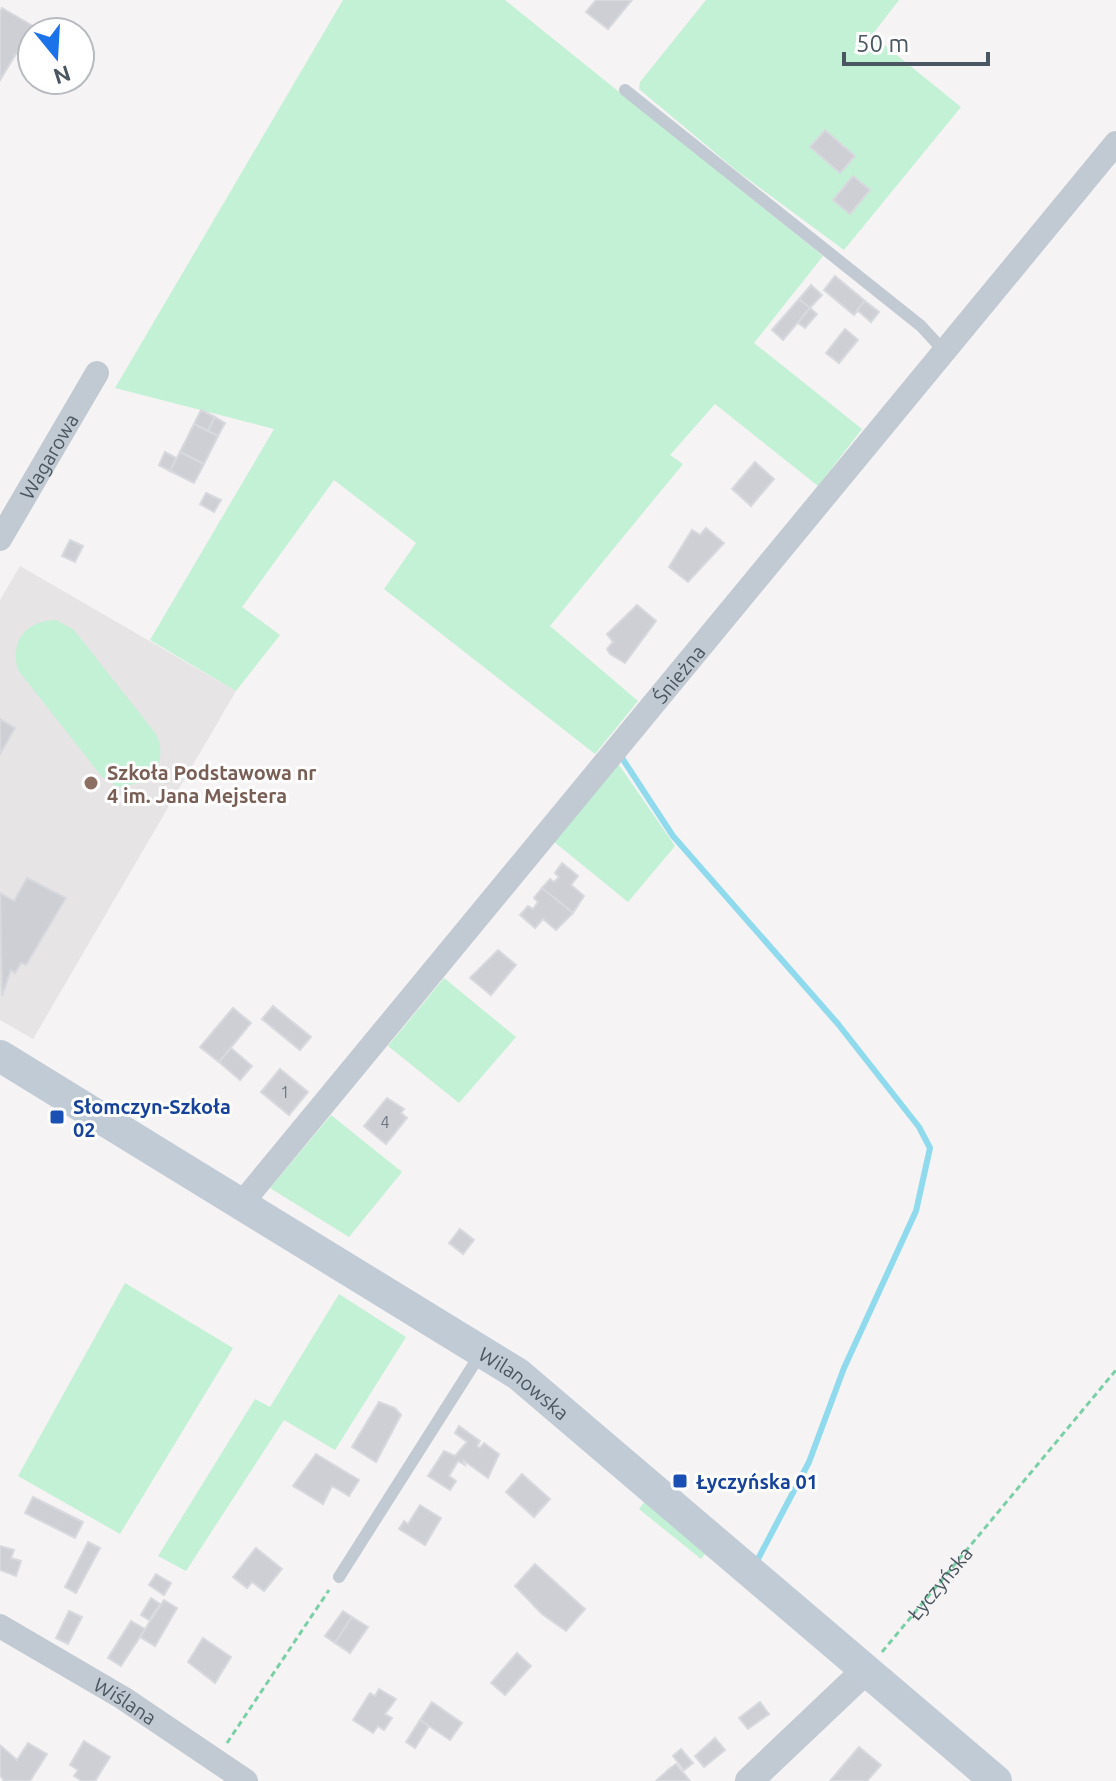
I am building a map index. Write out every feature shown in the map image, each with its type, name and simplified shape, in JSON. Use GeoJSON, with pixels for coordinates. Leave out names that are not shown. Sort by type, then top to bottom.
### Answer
{"type":"FeatureCollection","features":[{"type":"Feature","properties":{"kind":"main road","name":"Wilanowska"},"geometry":{"type":"LineString","coordinates":[[0,1056],[483,1350],[549,1399],[996,1781]]}},
{"type":"Feature","properties":{"kind":"street","name":"Śnieżna"},"geometry":{"type":"LineString","coordinates":[[242,1203],[1116,143]]}},
{"type":"Feature","properties":{"kind":"street","name":"Wagarowa"},"geometry":{"type":"LineString","coordinates":[[0,539],[97,373]]}},
{"type":"Feature","properties":{"kind":"street","name":"Wiślana"},"geometry":{"type":"LineString","coordinates":[[0,1626],[123,1698],[246,1781]]}},
{"type":"Feature","properties":{"kind":"street"},"geometry":{"type":"LineString","coordinates":[[749,1781],[866,1670]]}},
{"type":"Feature","properties":{"kind":"lane"},"geometry":{"type":"LineString","coordinates":[[625,90],[921,326],[943,350]]}},
{"type":"Feature","properties":{"kind":"lane"},"geometry":{"type":"LineString","coordinates":[[339,1577],[483,1350]]}},
{"type":"Feature","properties":{"kind":"path","name":"Łyczyńska"},"geometry":{"type":"LineString","coordinates":[[866,1670],[1116,1370]]}},
{"type":"Feature","properties":{"kind":"path"},"geometry":{"type":"LineString","coordinates":[[215,1759],[339,1577]]}},
{"type":"Feature","properties":{"kind":"shaded area","name":"Szkoła Podstawowa nr 4 im. Jana Mejstera"},"geometry":{"type":"Polygon","coordinates":[[[20,566],[236,691],[33,1039],[0,1020],[0,600],[20,566]]]}},
{"type":"Feature","properties":{"kind":"green space"},"geometry":{"type":"Polygon","coordinates":[[[343,0],[505,0],[823,256],[754,343],[862,429],[818,486],[715,404],[670,455],[683,464],[550,626],[638,701],[595,754],[384,589],[416,543],[334,480],[242,607],[280,635],[236,691],[150,640],[274,429],[115,388],[343,0]]]}},
{"type":"Feature","properties":{"kind":"green space"},"geometry":{"type":"Polygon","coordinates":[[[706,0],[899,0],[872,35],[961,107],[844,250],[737,171],[639,89],[640,82],[706,0]]]}},
{"type":"Feature","properties":{"kind":"green space"},"geometry":{"type":"Polygon","coordinates":[[[56,620],[74,630],[156,734],[160,747],[159,760],[154,772],[144,782],[118,787],[102,777],[18,670],[16,650],[23,634],[37,624],[56,620]]]}},
{"type":"Feature","properties":{"kind":"green space"},"geometry":{"type":"Polygon","coordinates":[[[617,762],[675,846],[628,902],[553,841],[617,762]]]}},
{"type":"Feature","properties":{"kind":"green space"},"geometry":{"type":"Polygon","coordinates":[[[444,978],[516,1037],[459,1103],[388,1046],[444,978]]]}},
{"type":"Feature","properties":{"kind":"green space"},"geometry":{"type":"Polygon","coordinates":[[[331,1115],[402,1172],[349,1237],[270,1188],[331,1115]]]}},
{"type":"Feature","properties":{"kind":"green space"},"geometry":{"type":"Polygon","coordinates":[[[125,1283],[233,1348],[120,1534],[18,1476],[125,1283]]]}},
{"type":"Feature","properties":{"kind":"green space"},"geometry":{"type":"Polygon","coordinates":[[[339,1294],[406,1337],[335,1450],[284,1420],[186,1571],[158,1556],[255,1399],[270,1407],[339,1294]]]}},
{"type":"Feature","properties":{"kind":"green space"},"geometry":{"type":"Polygon","coordinates":[[[648,1497],[708,1550],[701,1559],[639,1509],[648,1497]]]}},
{"type":"Feature","properties":{"kind":"building"},"geometry":{"type":"Polygon","coordinates":[[[596,0],[632,0],[608,29],[586,12],[596,0]]]}},
{"type":"Feature","properties":{"kind":"building"},"geometry":{"type":"Polygon","coordinates":[[[2,8],[16,16],[16,54],[0,80],[2,8]]]}},
{"type":"Feature","properties":{"kind":"building"},"geometry":{"type":"Polygon","coordinates":[[[825,130],[855,156],[840,173],[810,147],[825,130]]]}},
{"type":"Feature","properties":{"kind":"building"},"geometry":{"type":"Polygon","coordinates":[[[853,176],[870,190],[850,214],[833,200],[853,176]]]}},
{"type":"Feature","properties":{"kind":"building"},"geometry":{"type":"Polygon","coordinates":[[[835,276],[865,301],[854,315],[824,290],[835,276]]]}},
{"type":"Feature","properties":{"kind":"building"},"geometry":{"type":"Polygon","coordinates":[[[811,285],[822,295],[810,308],[799,299],[811,285]]]}},
{"type":"Feature","properties":{"kind":"building"},"geometry":{"type":"Polygon","coordinates":[[[799,299],[810,308],[783,340],[772,330],[799,299]]]}},
{"type":"Feature","properties":{"kind":"building"},"geometry":{"type":"Polygon","coordinates":[[[865,301],[879,312],[871,322],[857,310],[865,301]]]}},
{"type":"Feature","properties":{"kind":"building"},"geometry":{"type":"Polygon","coordinates":[[[810,308],[817,314],[805,328],[798,323],[810,308]]]}},
{"type":"Feature","properties":{"kind":"building"},"geometry":{"type":"Polygon","coordinates":[[[845,329],[858,340],[839,363],[826,353],[845,329]]]}},
{"type":"Feature","properties":{"kind":"building"},"geometry":{"type":"Polygon","coordinates":[[[201,410],[215,417],[208,431],[194,424],[201,410]]]}},
{"type":"Feature","properties":{"kind":"building"},"geometry":{"type":"Polygon","coordinates":[[[215,417],[225,423],[218,436],[208,431],[215,417]]]}},
{"type":"Feature","properties":{"kind":"building"},"geometry":{"type":"Polygon","coordinates":[[[194,424],[218,436],[204,464],[180,452],[194,424]]]}},
{"type":"Feature","properties":{"kind":"building"},"geometry":{"type":"Polygon","coordinates":[[[165,452],[176,458],[170,471],[159,465],[165,452]]]}},
{"type":"Feature","properties":{"kind":"building"},"geometry":{"type":"Polygon","coordinates":[[[180,452],[204,464],[194,483],[170,471],[180,452]]]}},
{"type":"Feature","properties":{"kind":"building"},"geometry":{"type":"Polygon","coordinates":[[[755,462],[774,479],[751,506],[732,489],[755,462]]]}},
{"type":"Feature","properties":{"kind":"building"},"geometry":{"type":"Polygon","coordinates":[[[206,493],[221,500],[214,512],[200,504],[206,493]]]}},
{"type":"Feature","properties":{"kind":"building"},"geometry":{"type":"Polygon","coordinates":[[[706,528],[724,543],[688,582],[669,567],[692,530],[700,535],[706,528]]]}},
{"type":"Feature","properties":{"kind":"building"},"geometry":{"type":"Polygon","coordinates":[[[70,540],[83,546],[75,562],[62,556],[70,540]]]}},
{"type":"Feature","properties":{"kind":"building"},"geometry":{"type":"Polygon","coordinates":[[[637,605],[656,621],[625,663],[610,654],[607,649],[613,642],[607,634],[637,605]]]}},
{"type":"Feature","properties":{"kind":"building"},"geometry":{"type":"Polygon","coordinates":[[[0,719],[15,728],[0,754],[0,719]]]}},
{"type":"Feature","properties":{"kind":"building"},"geometry":{"type":"Polygon","coordinates":[[[562,863],[578,876],[571,885],[584,896],[573,913],[542,888],[550,879],[554,882],[559,877],[555,873],[562,863]]]}},
{"type":"Feature","properties":{"kind":"building"},"geometry":{"type":"Polygon","coordinates":[[[27,878],[66,898],[26,965],[21,963],[15,973],[11,970],[2,996],[0,893],[14,901],[27,878]]]}},
{"type":"Feature","properties":{"kind":"building"},"geometry":{"type":"Polygon","coordinates":[[[542,888],[573,913],[556,930],[543,919],[535,928],[520,915],[528,906],[533,909],[538,902],[534,898],[542,888]]]}},
{"type":"Feature","properties":{"kind":"building"},"geometry":{"type":"Polygon","coordinates":[[[498,950],[516,965],[491,995],[470,978],[498,950]]]}},
{"type":"Feature","properties":{"kind":"building"},"geometry":{"type":"Polygon","coordinates":[[[273,1006],[311,1037],[300,1050],[262,1019],[273,1006]]]}},
{"type":"Feature","properties":{"kind":"building"},"geometry":{"type":"Polygon","coordinates":[[[233,1008],[251,1023],[219,1062],[200,1047],[233,1008]]]}},
{"type":"Feature","properties":{"kind":"building"},"geometry":{"type":"Polygon","coordinates":[[[231,1048],[252,1066],[240,1080],[219,1062],[231,1048]]]}},
{"type":"Feature","properties":{"kind":"building"},"geometry":{"type":"Polygon","coordinates":[[[280,1069],[308,1092],[289,1115],[261,1092],[280,1069]]]}},
{"type":"Feature","properties":{"kind":"building"},"geometry":{"type":"Polygon","coordinates":[[[387,1098],[404,1109],[401,1113],[407,1118],[386,1144],[364,1126],[387,1098]]]}},
{"type":"Feature","properties":{"kind":"building"},"geometry":{"type":"Polygon","coordinates":[[[460,1229],[474,1240],[463,1254],[449,1243],[460,1229]]]}},
{"type":"Feature","properties":{"kind":"building"},"geometry":{"type":"Polygon","coordinates":[[[379,1402],[395,1408],[401,1415],[376,1462],[352,1447],[379,1402]]]}},
{"type":"Feature","properties":{"kind":"building"},"geometry":{"type":"Polygon","coordinates":[[[459,1426],[480,1441],[477,1446],[480,1448],[484,1443],[499,1454],[488,1478],[463,1460],[465,1465],[458,1461],[449,1476],[456,1481],[450,1490],[428,1476],[444,1451],[455,1456],[467,1442],[455,1433],[459,1426]]]}},
{"type":"Feature","properties":{"kind":"building"},"geometry":{"type":"Polygon","coordinates":[[[316,1454],[359,1480],[349,1496],[332,1486],[323,1504],[293,1486],[316,1454]]]}},
{"type":"Feature","properties":{"kind":"building"},"geometry":{"type":"Polygon","coordinates":[[[522,1474],[550,1499],[534,1517],[506,1492],[522,1474]]]}},
{"type":"Feature","properties":{"kind":"building"},"geometry":{"type":"Polygon","coordinates":[[[33,1497],[83,1522],[75,1538],[25,1513],[33,1497]]]}},
{"type":"Feature","properties":{"kind":"building"},"geometry":{"type":"Polygon","coordinates":[[[420,1505],[441,1518],[425,1545],[399,1529],[404,1521],[408,1524],[420,1505]]]}},
{"type":"Feature","properties":{"kind":"building"},"geometry":{"type":"Polygon","coordinates":[[[88,1542],[100,1548],[76,1593],[65,1587],[88,1542]]]}},
{"type":"Feature","properties":{"kind":"building"},"geometry":{"type":"Polygon","coordinates":[[[0,1546],[14,1550],[11,1558],[21,1561],[16,1576],[0,1570],[0,1546]]]}},
{"type":"Feature","properties":{"kind":"building"},"geometry":{"type":"Polygon","coordinates":[[[256,1548],[282,1569],[264,1591],[252,1582],[247,1588],[233,1577],[256,1548]]]}},
{"type":"Feature","properties":{"kind":"building"},"geometry":{"type":"Polygon","coordinates":[[[535,1564],[585,1609],[566,1631],[542,1614],[515,1586],[535,1564]]]}},
{"type":"Feature","properties":{"kind":"building"},"geometry":{"type":"Polygon","coordinates":[[[156,1574],[171,1583],[164,1595],[149,1585],[156,1574]]]}},
{"type":"Feature","properties":{"kind":"building"},"geometry":{"type":"Polygon","coordinates":[[[151,1598],[160,1604],[149,1620],[141,1615],[151,1598]]]}},
{"type":"Feature","properties":{"kind":"building"},"geometry":{"type":"Polygon","coordinates":[[[164,1600],[177,1608],[155,1646],[140,1637],[164,1600]]]}},
{"type":"Feature","properties":{"kind":"building"},"geometry":{"type":"Polygon","coordinates":[[[69,1611],[82,1617],[68,1644],[56,1638],[69,1611]]]}},
{"type":"Feature","properties":{"kind":"building"},"geometry":{"type":"Polygon","coordinates":[[[343,1611],[352,1617],[335,1643],[325,1636],[343,1611]]]}},
{"type":"Feature","properties":{"kind":"building"},"geometry":{"type":"Polygon","coordinates":[[[352,1617],[368,1627],[350,1653],[335,1643],[352,1617]]]}},
{"type":"Feature","properties":{"kind":"building"},"geometry":{"type":"Polygon","coordinates":[[[131,1621],[145,1629],[121,1666],[108,1658],[131,1621]]]}},
{"type":"Feature","properties":{"kind":"building"},"geometry":{"type":"Polygon","coordinates":[[[203,1638],[231,1657],[215,1683],[188,1662],[203,1638]]]}},
{"type":"Feature","properties":{"kind":"building"},"geometry":{"type":"Polygon","coordinates":[[[517,1653],[531,1666],[505,1695],[491,1683],[517,1653]]]}},
{"type":"Feature","properties":{"kind":"building"},"geometry":{"type":"Polygon","coordinates":[[[379,1689],[396,1699],[385,1714],[392,1718],[384,1730],[378,1726],[373,1733],[353,1720],[370,1693],[375,1696],[379,1689]]]}},
{"type":"Feature","properties":{"kind":"building"},"geometry":{"type":"Polygon","coordinates":[[[432,1702],[462,1723],[450,1740],[420,1720],[432,1702]]]}},
{"type":"Feature","properties":{"kind":"building"},"geometry":{"type":"Polygon","coordinates":[[[760,1702],[769,1714],[748,1729],[739,1718],[760,1702]]]}},
{"type":"Feature","properties":{"kind":"building"},"geometry":{"type":"Polygon","coordinates":[[[420,1720],[429,1726],[415,1748],[406,1742],[420,1720]]]}},
{"type":"Feature","properties":{"kind":"building"},"geometry":{"type":"Polygon","coordinates":[[[715,1738],[725,1750],[704,1767],[695,1756],[715,1738]]]}},
{"type":"Feature","properties":{"kind":"building"},"geometry":{"type":"Polygon","coordinates":[[[84,1741],[110,1757],[95,1781],[82,1781],[74,1776],[78,1770],[70,1765],[84,1741]]]}},
{"type":"Feature","properties":{"kind":"building"},"geometry":{"type":"Polygon","coordinates":[[[28,1743],[47,1754],[30,1781],[4,1781],[0,1775],[0,1745],[17,1760],[28,1743]]]}},
{"type":"Feature","properties":{"kind":"building"},"geometry":{"type":"Polygon","coordinates":[[[859,1747],[881,1765],[867,1781],[830,1781],[859,1747]]]}},
{"type":"Feature","properties":{"kind":"building"},"geometry":{"type":"Polygon","coordinates":[[[681,1749],[693,1763],[684,1770],[673,1756],[681,1749]]]}},
{"type":"Feature","properties":{"kind":"building"},"geometry":{"type":"Polygon","coordinates":[[[676,1764],[690,1781],[656,1781],[669,1769],[676,1764]]]}},
{"type":"Feature","properties":{"kind":"waterway"},"geometry":{"type":"LineString","coordinates":[[622,758],[673,836],[838,1024],[919,1127],[930,1148],[916,1211],[844,1368],[809,1462],[758,1559]]}},
{"type":"Feature","properties":{"kind":"place","name":"Szkoła Podstawowa nr 4 im. Jana Mejstera"},"geometry":{"type":"Point","coordinates":[91,783]}},
{"type":"Feature","properties":{"kind":"place","name":"Słomczyn-Szkoła 02"},"geometry":{"type":"Point","coordinates":[57,1117]}},
{"type":"Feature","properties":{"kind":"place","name":"Łyczyńska 01"},"geometry":{"type":"Point","coordinates":[680,1481]}}]}
